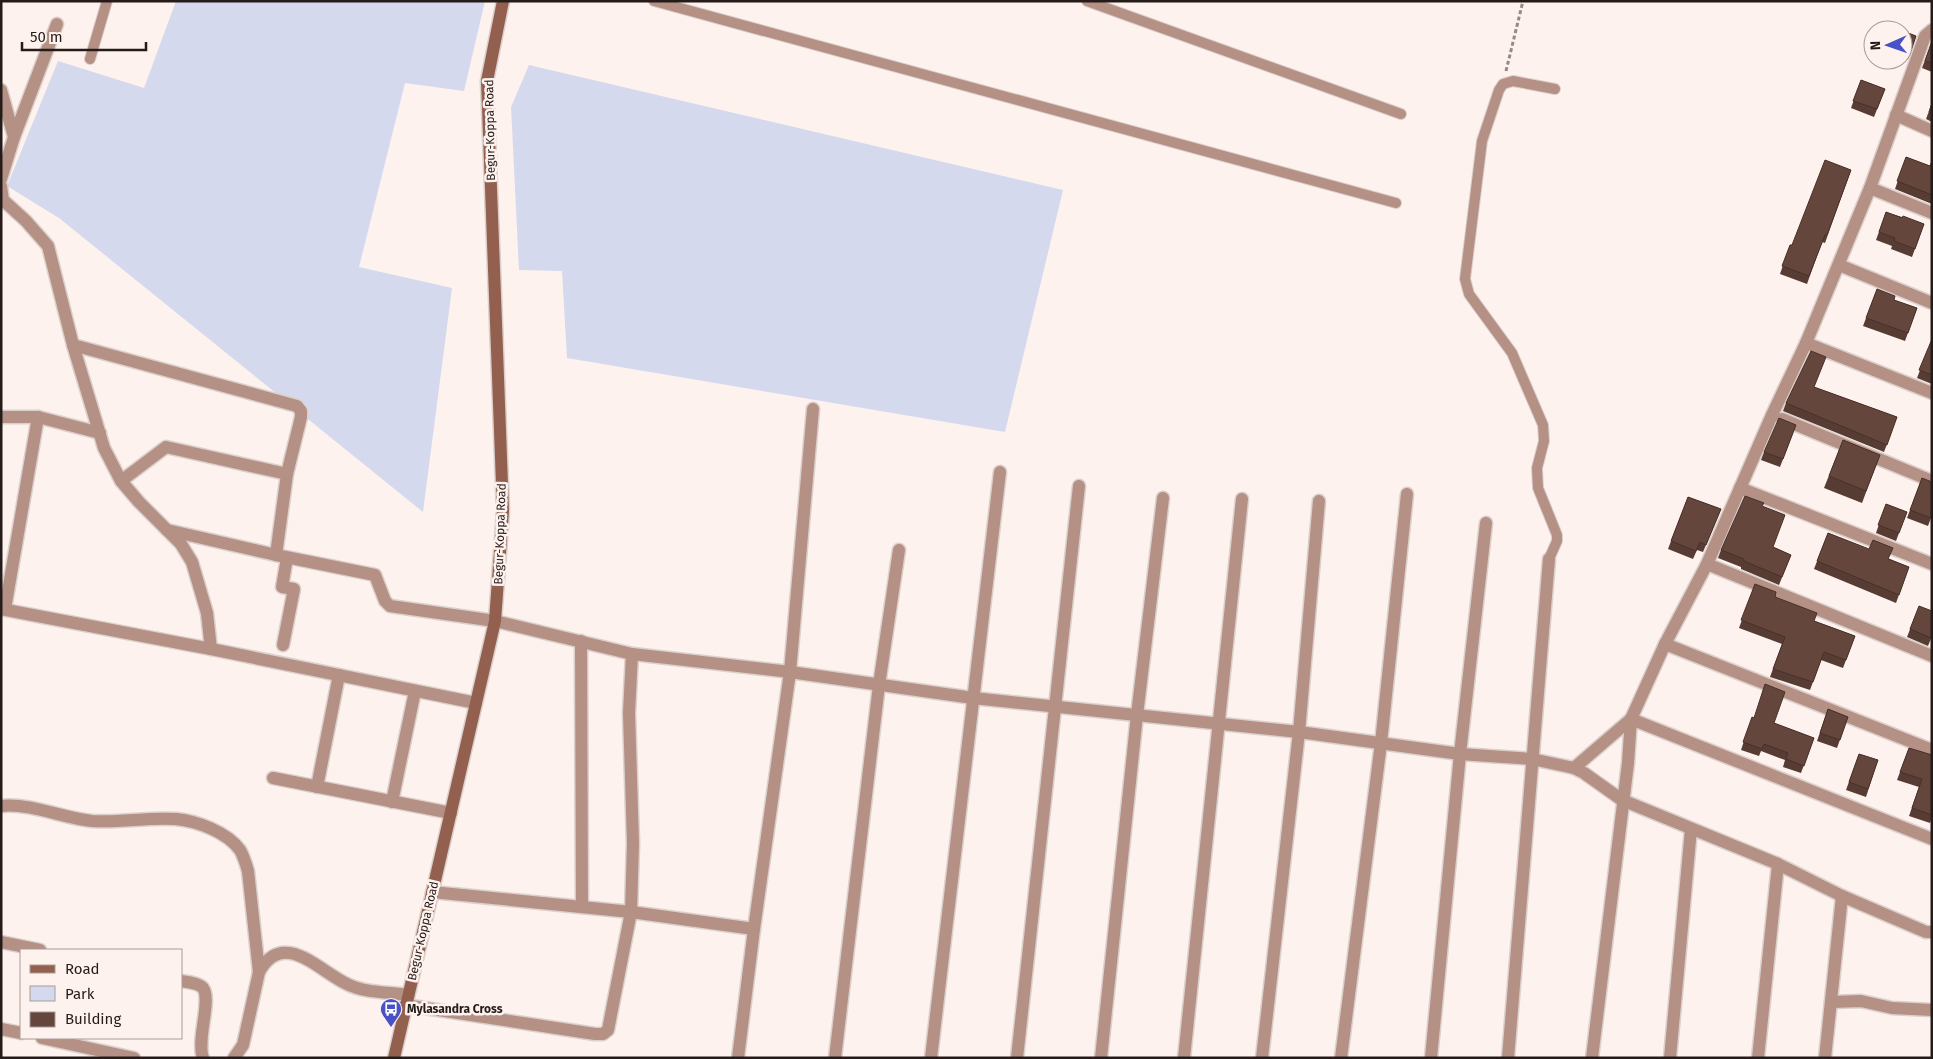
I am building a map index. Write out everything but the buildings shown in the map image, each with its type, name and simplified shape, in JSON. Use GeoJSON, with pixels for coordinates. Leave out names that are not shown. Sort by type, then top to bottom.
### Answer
{"type":"FeatureCollection","features":[{"type":"Feature","properties":{"kind":"main road","name":"Begur-Koppa Road"},"geometry":{"type":"LineString","coordinates":[[394,1058],[495,621],[503,511],[487,81],[503,1]]}},
{"type":"Feature","properties":{"kind":"street"},"geometry":{"type":"LineString","coordinates":[[1,179],[14,136],[57,24]]}},
{"type":"Feature","properties":{"kind":"street"},"geometry":{"type":"LineString","coordinates":[[1592,1058],[1628,763],[1631,719],[1665,644],[1707,564],[1772,415],[1806,343],[1870,188],[1924,36],[1932,30]]}},
{"type":"Feature","properties":{"kind":"street"},"geometry":{"type":"LineString","coordinates":[[1,90],[14,136]]}},
{"type":"Feature","properties":{"kind":"street"},"geometry":{"type":"LineString","coordinates":[[1896,115],[1932,130]]}},
{"type":"Feature","properties":{"kind":"street"},"geometry":{"type":"LineString","coordinates":[[1,186],[2,205],[26,221],[48,246],[73,345],[104,448],[121,481],[181,544],[192,562],[207,613],[211,649]]}},
{"type":"Feature","properties":{"kind":"street"},"geometry":{"type":"LineString","coordinates":[[1870,188],[1932,213]]}},
{"type":"Feature","properties":{"kind":"street"},"geometry":{"type":"LineString","coordinates":[[1839,265],[1932,303]]}},
{"type":"Feature","properties":{"kind":"street"},"geometry":{"type":"LineString","coordinates":[[1806,343],[1932,393]]}},
{"type":"Feature","properties":{"kind":"street"},"geometry":{"type":"LineString","coordinates":[[73,345],[297,406],[301,411],[287,474],[282,587],[294,588],[283,645]]}},
{"type":"Feature","properties":{"kind":"street"},"geometry":{"type":"LineString","coordinates":[[738,1058],[790,672],[812,409]]}},
{"type":"Feature","properties":{"kind":"street"},"geometry":{"type":"LineString","coordinates":[[1772,415],[1932,481]]}},
{"type":"Feature","properties":{"kind":"street"},"geometry":{"type":"LineString","coordinates":[[1,417],[38,417],[100,433]]}},
{"type":"Feature","properties":{"kind":"street"},"geometry":{"type":"LineString","coordinates":[[38,417],[3,609],[211,649],[476,704]]}},
{"type":"Feature","properties":{"kind":"street"},"geometry":{"type":"LineString","coordinates":[[121,481],[166,447],[287,474]]}},
{"type":"Feature","properties":{"kind":"street"},"geometry":{"type":"LineString","coordinates":[[931,1058],[1000,472]]}},
{"type":"Feature","properties":{"kind":"street"},"geometry":{"type":"LineString","coordinates":[[1017,1058],[1079,486]]}},
{"type":"Feature","properties":{"kind":"street"},"geometry":{"type":"LineString","coordinates":[[1740,488],[1932,564]]}},
{"type":"Feature","properties":{"kind":"street"},"geometry":{"type":"LineString","coordinates":[[1341,1058],[1381,743],[1407,494]]}},
{"type":"Feature","properties":{"kind":"street"},"geometry":{"type":"LineString","coordinates":[[1101,1058],[1137,715],[1163,498]]}},
{"type":"Feature","properties":{"kind":"street"},"geometry":{"type":"LineString","coordinates":[[1184,1058],[1217,724],[1242,500]]}},
{"type":"Feature","properties":{"kind":"street"},"geometry":{"type":"LineString","coordinates":[[1262,1058],[1299,732],[1319,501]]}},
{"type":"Feature","properties":{"kind":"street"},"geometry":{"type":"LineString","coordinates":[[1431,1058],[1460,754],[1486,524]]}},
{"type":"Feature","properties":{"kind":"street"},"geometry":{"type":"LineString","coordinates":[[167,530],[374,575],[384,602],[390,606],[495,621],[632,654],[790,672],[972,698],[1299,732],[1460,754],[1532,759],[1574,768],[1622,800],[1778,864],[1842,896],[1926,932],[1932,932]]}},
{"type":"Feature","properties":{"kind":"street"},"geometry":{"type":"LineString","coordinates":[[835,1058],[879,684],[899,550]]}},
{"type":"Feature","properties":{"kind":"street"},"geometry":{"type":"LineString","coordinates":[[1508,1058],[1549,559]]}},
{"type":"Feature","properties":{"kind":"street"},"geometry":{"type":"LineString","coordinates":[[1707,564],[1932,656]]}},
{"type":"Feature","properties":{"kind":"street"},"geometry":{"type":"LineString","coordinates":[[581,642],[582,907]]}},
{"type":"Feature","properties":{"kind":"street"},"geometry":{"type":"LineString","coordinates":[[1665,644],[1932,750]]}},
{"type":"Feature","properties":{"kind":"street"},"geometry":{"type":"LineString","coordinates":[[258,972],[264,962],[273,956],[285,953],[298,955],[309,959],[347,984],[406,1000],[595,1034],[603,1034],[608,1030],[631,912],[633,844],[628,713],[632,654]]}},
{"type":"Feature","properties":{"kind":"street"},"geometry":{"type":"LineString","coordinates":[[317,787],[339,675]]}},
{"type":"Feature","properties":{"kind":"street"},"geometry":{"type":"LineString","coordinates":[[392,802],[414,691]]}},
{"type":"Feature","properties":{"kind":"street"},"geometry":{"type":"LineString","coordinates":[[1574,768],[1631,719]]}},
{"type":"Feature","properties":{"kind":"street"},"geometry":{"type":"LineString","coordinates":[[1631,719],[1932,838]]}},
{"type":"Feature","properties":{"kind":"street"},"geometry":{"type":"LineString","coordinates":[[273,778],[451,813]]}},
{"type":"Feature","properties":{"kind":"street"},"geometry":{"type":"LineString","coordinates":[[1,806],[32,808],[69,818],[92,821],[176,819],[192,822],[214,830],[233,842],[245,860],[248,871],[258,972],[243,1045],[234,1058]]}},
{"type":"Feature","properties":{"kind":"street"},"geometry":{"type":"LineString","coordinates":[[1670,1058],[1690,829]]}},
{"type":"Feature","properties":{"kind":"street"},"geometry":{"type":"LineString","coordinates":[[1758,1058],[1778,864]]}},
{"type":"Feature","properties":{"kind":"street"},"geometry":{"type":"LineString","coordinates":[[432,892],[631,912],[754,928]]}},
{"type":"Feature","properties":{"kind":"street"},"geometry":{"type":"LineString","coordinates":[[1825,1058],[1842,896]]}},
{"type":"Feature","properties":{"kind":"street"},"geometry":{"type":"LineString","coordinates":[[1,942],[35,949]]}},
{"type":"Feature","properties":{"kind":"street"},"geometry":{"type":"LineString","coordinates":[[182,981],[204,988],[206,996],[200,1044],[203,1058]]}},
{"type":"Feature","properties":{"kind":"street"},"geometry":{"type":"LineString","coordinates":[[1831,1002],[1861,1002],[1878,1006],[1932,1010]]}},
{"type":"Feature","properties":{"kind":"street"},"geometry":{"type":"LineString","coordinates":[[1,1029],[20,1033]]}},
{"type":"Feature","properties":{"kind":"street"},"geometry":{"type":"LineString","coordinates":[[47,1039],[134,1058]]}},
{"type":"Feature","properties":{"kind":"lane"},"geometry":{"type":"LineString","coordinates":[[90,59],[108,1]]}},
{"type":"Feature","properties":{"kind":"lane"},"geometry":{"type":"LineString","coordinates":[[654,1],[1396,203]]}},
{"type":"Feature","properties":{"kind":"lane"},"geometry":{"type":"LineString","coordinates":[[1087,1],[1400,114]]}},
{"type":"Feature","properties":{"kind":"lane"},"geometry":{"type":"LineString","coordinates":[[1549,559],[1557,541],[1557,535],[1538,488],[1537,468],[1544,440],[1543,426],[1512,353],[1469,294],[1465,279],[1482,141],[1499,90],[1503,84],[1513,81],[1555,90]]}},
{"type":"Feature","properties":{"kind":"path"},"geometry":{"type":"LineString","coordinates":[[1503,84],[1523,1]]}},
{"type":"Feature","properties":{"kind":"green space"},"geometry":{"type":"Polygon","coordinates":[[[176,1],[485,1],[464,91],[405,83],[359,267],[452,288],[423,512],[59,218],[7,186],[58,61],[144,88],[176,1]]]}},
{"type":"Feature","properties":{"kind":"green space"},"geometry":{"type":"Polygon","coordinates":[[[529,65],[1063,190],[1005,432],[567,358],[562,271],[519,270],[511,107],[529,65]]]}},
{"type":"Feature","properties":{"kind":"place","name":"Mylasandra Cross"},"geometry":{"type":"Point","coordinates":[391,1028]}}]}
